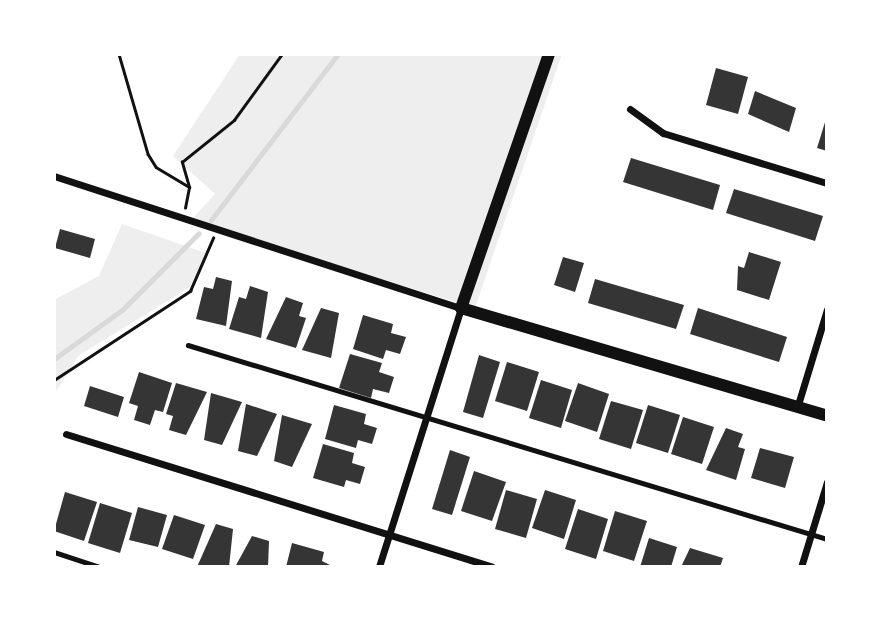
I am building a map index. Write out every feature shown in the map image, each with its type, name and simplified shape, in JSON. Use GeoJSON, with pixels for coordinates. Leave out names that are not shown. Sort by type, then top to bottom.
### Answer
{"type":"FeatureCollection","features":[{"type":"Feature","properties":{"kind":"street"},"geometry":{"type":"LineString","coordinates":[[379,567],[461,308],[550,54]]}},
{"type":"Feature","properties":{"kind":"street"},"geometry":{"type":"LineString","coordinates":[[631,110],[663,133],[827,183]]}},
{"type":"Feature","properties":{"kind":"street"},"geometry":{"type":"LineString","coordinates":[[54,176],[461,308],[827,416]]}},
{"type":"Feature","properties":{"kind":"street"},"geometry":{"type":"LineString","coordinates":[[797,408],[827,309]]}},
{"type":"Feature","properties":{"kind":"street"},"geometry":{"type":"LineString","coordinates":[[66,434],[492,567]]}},
{"type":"Feature","properties":{"kind":"street"},"geometry":{"type":"LineString","coordinates":[[801,567],[827,482]]}},
{"type":"Feature","properties":{"kind":"lane"},"geometry":{"type":"LineString","coordinates":[[188,345],[827,539]]}},
{"type":"Feature","properties":{"kind":"lane"},"geometry":{"type":"LineString","coordinates":[[54,552],[100,567]]}},
{"type":"Feature","properties":{"kind":"path"},"geometry":{"type":"LineString","coordinates":[[119,54],[148,154],[156,167],[189,187]]}},
{"type":"Feature","properties":{"kind":"shaded area"},"geometry":{"type":"Polygon","coordinates":[[[240,54],[562,54],[475,308],[191,220],[215,194],[173,156],[240,54]]]}},
{"type":"Feature","properties":{"kind":"shaded area"},"geometry":{"type":"Polygon","coordinates":[[[122,224],[206,253],[190,287],[78,356],[54,395],[54,300],[99,276],[122,224]]]}},
{"type":"Feature","properties":{"kind":"building"},"geometry":{"type":"Polygon","coordinates":[[[716,68],[748,77],[738,114],[706,105],[716,68]]]}},
{"type":"Feature","properties":{"kind":"building"},"geometry":{"type":"Polygon","coordinates":[[[755,91],[796,108],[789,132],[748,114],[755,91]]]}},
{"type":"Feature","properties":{"kind":"building"},"geometry":{"type":"Polygon","coordinates":[[[827,119],[827,151],[817,148],[827,119]]]}},
{"type":"Feature","properties":{"kind":"building"},"geometry":{"type":"Polygon","coordinates":[[[631,158],[720,185],[713,210],[623,182],[631,158]]]}},
{"type":"Feature","properties":{"kind":"building"},"geometry":{"type":"Polygon","coordinates":[[[734,189],[823,216],[815,241],[726,213],[734,189]]]}},
{"type":"Feature","properties":{"kind":"building"},"geometry":{"type":"Polygon","coordinates":[[[60,229],[95,239],[90,258],[55,248],[60,229]]]}},
{"type":"Feature","properties":{"kind":"building"},"geometry":{"type":"Polygon","coordinates":[[[749,252],[781,262],[769,300],[737,290],[738,266],[744,268],[749,252]]]}},
{"type":"Feature","properties":{"kind":"building"},"geometry":{"type":"Polygon","coordinates":[[[563,257],[584,263],[575,292],[554,285],[563,257]]]}},
{"type":"Feature","properties":{"kind":"building"},"geometry":{"type":"Polygon","coordinates":[[[216,277],[232,281],[226,326],[196,319],[204,287],[213,289],[216,277]]]}},
{"type":"Feature","properties":{"kind":"building"},"geometry":{"type":"Polygon","coordinates":[[[595,279],[684,305],[676,329],[588,303],[595,279]]]}},
{"type":"Feature","properties":{"kind":"building"},"geometry":{"type":"Polygon","coordinates":[[[250,286],[268,292],[261,338],[229,329],[239,297],[246,299],[250,286]]]}},
{"type":"Feature","properties":{"kind":"building"},"geometry":{"type":"Polygon","coordinates":[[[286,297],[303,303],[299,316],[306,318],[296,348],[266,339],[286,297]]]}},
{"type":"Feature","properties":{"kind":"building"},"geometry":{"type":"Polygon","coordinates":[[[321,308],[339,313],[331,358],[302,350],[321,308]]]}},
{"type":"Feature","properties":{"kind":"building"},"geometry":{"type":"Polygon","coordinates":[[[698,308],[787,337],[779,362],[690,334],[698,308]]]}},
{"type":"Feature","properties":{"kind":"building"},"geometry":{"type":"Polygon","coordinates":[[[363,315],[393,324],[391,333],[406,337],[400,354],[386,350],[383,359],[353,349],[363,315]]]}},
{"type":"Feature","properties":{"kind":"building"},"geometry":{"type":"Polygon","coordinates":[[[350,354],[382,363],[379,372],[394,377],[389,393],[373,389],[371,398],[339,388],[350,354]]]}},
{"type":"Feature","properties":{"kind":"building"},"geometry":{"type":"Polygon","coordinates":[[[479,355],[500,362],[483,418],[463,412],[479,355]]]}},
{"type":"Feature","properties":{"kind":"building"},"geometry":{"type":"Polygon","coordinates":[[[507,362],[539,372],[527,411],[495,401],[507,362]]]}},
{"type":"Feature","properties":{"kind":"building"},"geometry":{"type":"Polygon","coordinates":[[[139,372],[172,383],[163,412],[155,410],[150,425],[134,420],[138,406],[129,403],[139,372]]]}},
{"type":"Feature","properties":{"kind":"building"},"geometry":{"type":"Polygon","coordinates":[[[541,380],[572,390],[561,428],[529,418],[541,380]]]}},
{"type":"Feature","properties":{"kind":"building"},"geometry":{"type":"Polygon","coordinates":[[[176,383],[207,392],[186,435],[169,430],[173,416],[166,414],[176,383]]]}},
{"type":"Feature","properties":{"kind":"building"},"geometry":{"type":"Polygon","coordinates":[[[578,383],[609,394],[597,432],[565,421],[578,383]]]}},
{"type":"Feature","properties":{"kind":"building"},"geometry":{"type":"Polygon","coordinates":[[[90,386],[124,397],[118,417],[84,406],[90,386]]]}},
{"type":"Feature","properties":{"kind":"building"},"geometry":{"type":"Polygon","coordinates":[[[211,393],[242,402],[222,445],[204,440],[211,393]]]}},
{"type":"Feature","properties":{"kind":"building"},"geometry":{"type":"Polygon","coordinates":[[[611,401],[643,410],[631,449],[599,439],[611,401]]]}},
{"type":"Feature","properties":{"kind":"building"},"geometry":{"type":"Polygon","coordinates":[[[246,404],[277,414],[257,456],[238,451],[246,404]]]}},
{"type":"Feature","properties":{"kind":"building"},"geometry":{"type":"Polygon","coordinates":[[[334,405],[366,414],[364,424],[377,428],[372,444],[358,440],[356,448],[325,439],[334,405]]]}},
{"type":"Feature","properties":{"kind":"building"},"geometry":{"type":"Polygon","coordinates":[[[648,405],[680,415],[668,453],[636,443],[648,405]]]}},
{"type":"Feature","properties":{"kind":"building"},"geometry":{"type":"Polygon","coordinates":[[[282,415],[312,424],[292,467],[274,461],[282,415]]]}},
{"type":"Feature","properties":{"kind":"building"},"geometry":{"type":"Polygon","coordinates":[[[683,417],[714,427],[702,464],[671,454],[683,417]]]}},
{"type":"Feature","properties":{"kind":"building"},"geometry":{"type":"Polygon","coordinates":[[[726,428],[743,434],[738,447],[745,449],[736,480],[706,470],[726,428]]]}},
{"type":"Feature","properties":{"kind":"building"},"geometry":{"type":"Polygon","coordinates":[[[323,444],[354,453],[352,463],[365,467],[360,484],[346,480],[344,487],[313,478],[323,444]]]}},
{"type":"Feature","properties":{"kind":"building"},"geometry":{"type":"Polygon","coordinates":[[[760,448],[794,457],[785,488],[751,478],[760,448]]]}},
{"type":"Feature","properties":{"kind":"building"},"geometry":{"type":"Polygon","coordinates":[[[450,450],[470,457],[452,515],[432,509],[450,450]]]}},
{"type":"Feature","properties":{"kind":"building"},"geometry":{"type":"Polygon","coordinates":[[[474,471],[506,482],[492,521],[461,511],[474,471]]]}},
{"type":"Feature","properties":{"kind":"building"},"geometry":{"type":"Polygon","coordinates":[[[506,490],[537,499],[526,538],[495,529],[506,490]]]}},
{"type":"Feature","properties":{"kind":"building"},"geometry":{"type":"Polygon","coordinates":[[[545,490],[576,500],[564,539],[532,528],[545,490]]]}},
{"type":"Feature","properties":{"kind":"building"},"geometry":{"type":"Polygon","coordinates":[[[65,492],[97,502],[84,541],[54,531],[65,492]]]}},
{"type":"Feature","properties":{"kind":"building"},"geometry":{"type":"Polygon","coordinates":[[[100,503],[132,513],[120,553],[88,543],[100,503]]]}},
{"type":"Feature","properties":{"kind":"building"},"geometry":{"type":"Polygon","coordinates":[[[138,507],[167,515],[158,547],[129,540],[138,507]]]}},
{"type":"Feature","properties":{"kind":"building"},"geometry":{"type":"Polygon","coordinates":[[[578,509],[608,519],[596,559],[565,549],[578,509]]]}},
{"type":"Feature","properties":{"kind":"building"},"geometry":{"type":"Polygon","coordinates":[[[615,511],[647,521],[634,561],[603,551],[615,511]]]}},
{"type":"Feature","properties":{"kind":"building"},"geometry":{"type":"Polygon","coordinates":[[[174,515],[205,525],[193,559],[162,549],[174,515]]]}},
{"type":"Feature","properties":{"kind":"building"},"geometry":{"type":"Polygon","coordinates":[[[216,524],[233,529],[229,567],[197,567],[216,524]]]}},
{"type":"Feature","properties":{"kind":"building"},"geometry":{"type":"Polygon","coordinates":[[[252,536],[269,541],[268,567],[235,567],[252,536]]]}},
{"type":"Feature","properties":{"kind":"building"},"geometry":{"type":"Polygon","coordinates":[[[649,538],[677,547],[671,567],[640,567],[649,538]]]}},
{"type":"Feature","properties":{"kind":"building"},"geometry":{"type":"Polygon","coordinates":[[[292,543],[324,552],[322,561],[334,567],[286,567],[292,543]]]}},
{"type":"Feature","properties":{"kind":"building"},"geometry":{"type":"Polygon","coordinates":[[[690,548],[723,558],[720,567],[681,567],[690,548]]]}},
{"type":"Feature","properties":{"kind":"waterway"},"geometry":{"type":"LineString","coordinates":[[211,220],[338,54]]}},
{"type":"Feature","properties":{"kind":"waterway"},"geometry":{"type":"LineString","coordinates":[[54,359],[123,309],[199,233]]}}]}
